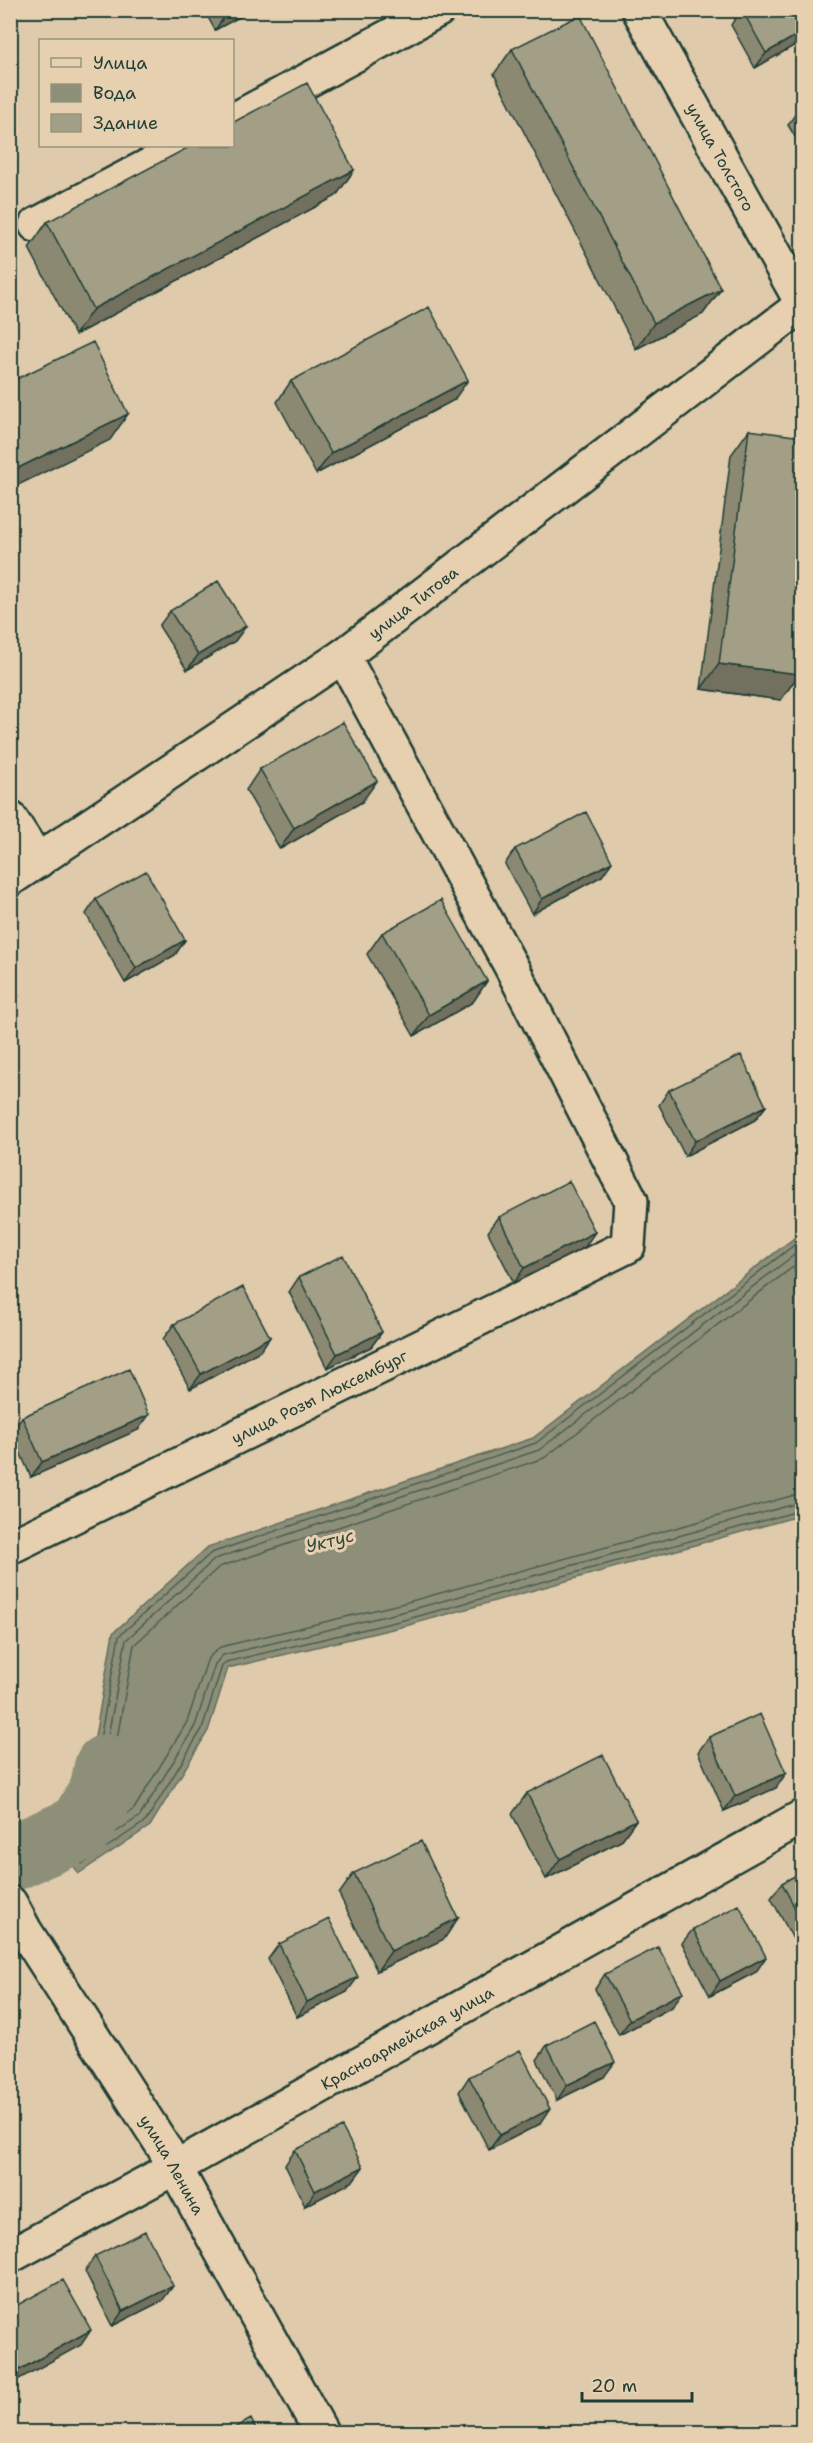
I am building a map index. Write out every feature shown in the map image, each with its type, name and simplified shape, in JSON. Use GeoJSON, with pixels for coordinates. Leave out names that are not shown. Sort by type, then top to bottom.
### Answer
{"type":"FeatureCollection","features":[{"type":"Feature","properties":{"kind":"street"},"geometry":{"type":"LineString","coordinates":[[234,120],[438,10]]}},
{"type":"Feature","properties":{"kind":"street","name":"улица Толстого"},"geometry":{"type":"LineString","coordinates":[[639,10],[802,304]]}},
{"type":"Feature","properties":{"kind":"street"},"geometry":{"type":"LineString","coordinates":[[36,225],[184,147]]}},
{"type":"Feature","properties":{"kind":"street","name":"улица Титова"},"geometry":{"type":"LineString","coordinates":[[10,879],[343,656],[802,304]]}},
{"type":"Feature","properties":{"kind":"street","name":"улица Розы Люксембург"},"geometry":{"type":"LineString","coordinates":[[10,1547],[628,1246],[631,1202],[513,970],[343,656]]}},
{"type":"Feature","properties":{"kind":"street"},"geometry":{"type":"LineString","coordinates":[[10,818],[38,861]]}},
{"type":"Feature","properties":{"kind":"street","name":"Красноармейская улица"},"geometry":{"type":"LineString","coordinates":[[10,2256],[176,2167],[802,1817]]}},
{"type":"Feature","properties":{"kind":"street","name":"улица Ленина"},"geometry":{"type":"LineString","coordinates":[[18,1917],[176,2167],[321,2433]]}},
{"type":"Feature","properties":{"kind":"water"},"geometry":{"type":"Polygon","coordinates":[[[802,1232],[802,1515],[409,1625],[228,1668],[208,1731],[150,1826],[78,1874],[49,1817],[93,1748],[113,1633],[208,1547],[533,1438],[802,1232]]]}},
{"type":"Feature","properties":{"kind":"building"},"geometry":{"type":"Polygon","coordinates":[[[742,10],[802,10],[802,32],[766,53],[742,10]]]}},
{"type":"Feature","properties":{"kind":"building"},"geometry":{"type":"Polygon","coordinates":[[[580,15],[721,289],[654,323],[512,49],[580,15]]]}},
{"type":"Feature","properties":{"kind":"building"},"geometry":{"type":"Polygon","coordinates":[[[307,83],[354,170],[93,309],[47,222],[189,147],[234,147],[234,122],[307,83]]]}},
{"type":"Feature","properties":{"kind":"building"},"geometry":{"type":"Polygon","coordinates":[[[429,307],[468,380],[331,453],[291,381],[429,307]]]}},
{"type":"Feature","properties":{"kind":"building"},"geometry":{"type":"Polygon","coordinates":[[[93,342],[128,414],[10,472],[10,382],[93,342]]]}},
{"type":"Feature","properties":{"kind":"building"},"geometry":{"type":"Polygon","coordinates":[[[749,430],[802,437],[802,647],[799,674],[719,664],[749,430]]]}},
{"type":"Feature","properties":{"kind":"building"},"geometry":{"type":"Polygon","coordinates":[[[218,581],[246,626],[198,655],[170,611],[218,581]]]}},
{"type":"Feature","properties":{"kind":"building"},"geometry":{"type":"Polygon","coordinates":[[[343,722],[377,781],[294,828],[260,769],[343,722]]]}},
{"type":"Feature","properties":{"kind":"building"},"geometry":{"type":"Polygon","coordinates":[[[586,812],[612,862],[542,899],[515,849],[586,812]]]}},
{"type":"Feature","properties":{"kind":"building"},"geometry":{"type":"Polygon","coordinates":[[[146,871],[185,940],[136,968],[96,899],[146,871]]]}},
{"type":"Feature","properties":{"kind":"building"},"geometry":{"type":"Polygon","coordinates":[[[441,900],[487,981],[429,1015],[382,933],[441,900]]]}},
{"type":"Feature","properties":{"kind":"building"},"geometry":{"type":"Polygon","coordinates":[[[10,984],[19,996],[10,1002],[10,984]]]}},
{"type":"Feature","properties":{"kind":"building"},"geometry":{"type":"Polygon","coordinates":[[[741,1055],[766,1106],[695,1141],[669,1090],[741,1055]]]}},
{"type":"Feature","properties":{"kind":"building"},"geometry":{"type":"Polygon","coordinates":[[[569,1181],[595,1232],[524,1268],[499,1217],[569,1181]]]}},
{"type":"Feature","properties":{"kind":"building"},"geometry":{"type":"Polygon","coordinates":[[[343,1255],[382,1332],[337,1354],[299,1277],[343,1255]]]}},
{"type":"Feature","properties":{"kind":"building"},"geometry":{"type":"Polygon","coordinates":[[[243,1287],[270,1337],[201,1374],[174,1324],[243,1287]]]}},
{"type":"Feature","properties":{"kind":"building"},"geometry":{"type":"Polygon","coordinates":[[[129,1369],[149,1415],[42,1462],[22,1417],[129,1369]]]}},
{"type":"Feature","properties":{"kind":"building"},"geometry":{"type":"Polygon","coordinates":[[[760,1714],[786,1773],[735,1796],[709,1737],[760,1714]]]}},
{"type":"Feature","properties":{"kind":"building"},"geometry":{"type":"Polygon","coordinates":[[[603,1755],[636,1820],[560,1859],[527,1793],[603,1755]]]}},
{"type":"Feature","properties":{"kind":"building"},"geometry":{"type":"Polygon","coordinates":[[[421,1841],[458,1918],[391,1951],[354,1873],[421,1841]]]}},
{"type":"Feature","properties":{"kind":"building"},"geometry":{"type":"Polygon","coordinates":[[[802,1872],[802,1922],[782,1883],[802,1872]]]}},
{"type":"Feature","properties":{"kind":"building"},"geometry":{"type":"Polygon","coordinates":[[[739,1905],[766,1957],[720,1981],[693,1929],[739,1905]]]}},
{"type":"Feature","properties":{"kind":"building"},"geometry":{"type":"Polygon","coordinates":[[[329,1919],[358,1977],[307,2002],[279,1944],[329,1919]]]}},
{"type":"Feature","properties":{"kind":"building"},"geometry":{"type":"Polygon","coordinates":[[[658,1947],[683,1992],[630,2020],[605,1974],[658,1947]]]}},
{"type":"Feature","properties":{"kind":"building"},"geometry":{"type":"Polygon","coordinates":[[[594,2021],[615,2062],[567,2085],[547,2045],[594,2021]]]}},
{"type":"Feature","properties":{"kind":"building"},"geometry":{"type":"Polygon","coordinates":[[[520,2050],[550,2109],[500,2135],[469,2077],[520,2050]]]}},
{"type":"Feature","properties":{"kind":"building"},"geometry":{"type":"Polygon","coordinates":[[[342,2127],[363,2167],[315,2191],[295,2150],[342,2127]]]}},
{"type":"Feature","properties":{"kind":"building"},"geometry":{"type":"Polygon","coordinates":[[[145,2231],[173,2286],[123,2311],[95,2256],[145,2231]]]}},
{"type":"Feature","properties":{"kind":"building"},"geometry":{"type":"Polygon","coordinates":[[[63,2280],[91,2330],[10,2375],[10,2309],[63,2280]]]}},
{"type":"Feature","properties":{"kind":"building"},"geometry":{"type":"Polygon","coordinates":[[[251,2419],[258,2433],[225,2433],[251,2419]]]}},
{"type":"Feature","properties":{"kind":"waterway","name":"Уктус"},"geometry":{"type":"LineString","coordinates":[[10,1859],[80,1828],[102,1792],[107,1767]]}}]}
